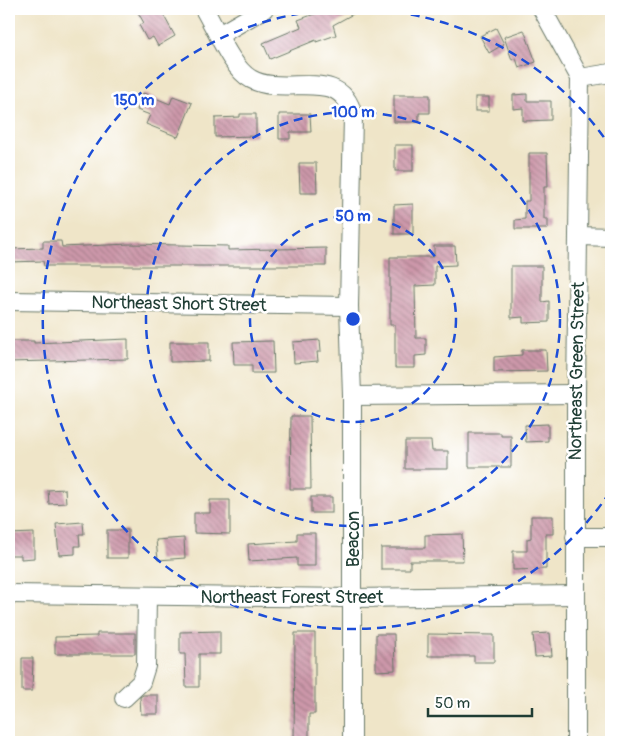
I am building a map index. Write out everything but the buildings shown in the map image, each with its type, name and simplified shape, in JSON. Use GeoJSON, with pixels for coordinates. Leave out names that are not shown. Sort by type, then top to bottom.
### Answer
{"type":"FeatureCollection","features":[{"type":"Feature","properties":{"kind":"street"},"geometry":{"type":"LineString","coordinates":[[204,9],[219,35],[264,9]]}},
{"type":"Feature","properties":{"kind":"street","name":"Northeast Green Street"},"geometry":{"type":"LineString","coordinates":[[542,9],[580,78],[575,537],[576,742]]}},
{"type":"Feature","properties":{"kind":"street","name":"Beacon"},"geometry":{"type":"LineString","coordinates":[[219,35],[233,60],[252,80],[272,85],[321,86],[343,93],[351,105],[354,116],[349,306],[354,598],[352,742]]}},
{"type":"Feature","properties":{"kind":"street"},"geometry":{"type":"LineString","coordinates":[[580,78],[611,73]]}},
{"type":"Feature","properties":{"kind":"street"},"geometry":{"type":"LineString","coordinates":[[579,236],[611,237]]}},
{"type":"Feature","properties":{"kind":"street","name":"Northeast Short Street"},"geometry":{"type":"LineString","coordinates":[[9,301],[349,306]]}},
{"type":"Feature","properties":{"kind":"street"},"geometry":{"type":"LineString","coordinates":[[352,396],[576,394]]}},
{"type":"Feature","properties":{"kind":"street"},"geometry":{"type":"LineString","coordinates":[[575,537],[611,537]]}},
{"type":"Feature","properties":{"kind":"street","name":"Northeast Forest Street"},"geometry":{"type":"LineString","coordinates":[[9,594],[354,598],[575,596]]}},
{"type":"Feature","properties":{"kind":"street"},"geometry":{"type":"LineString","coordinates":[[124,698],[140,682],[146,666],[147,596]]}}]}
